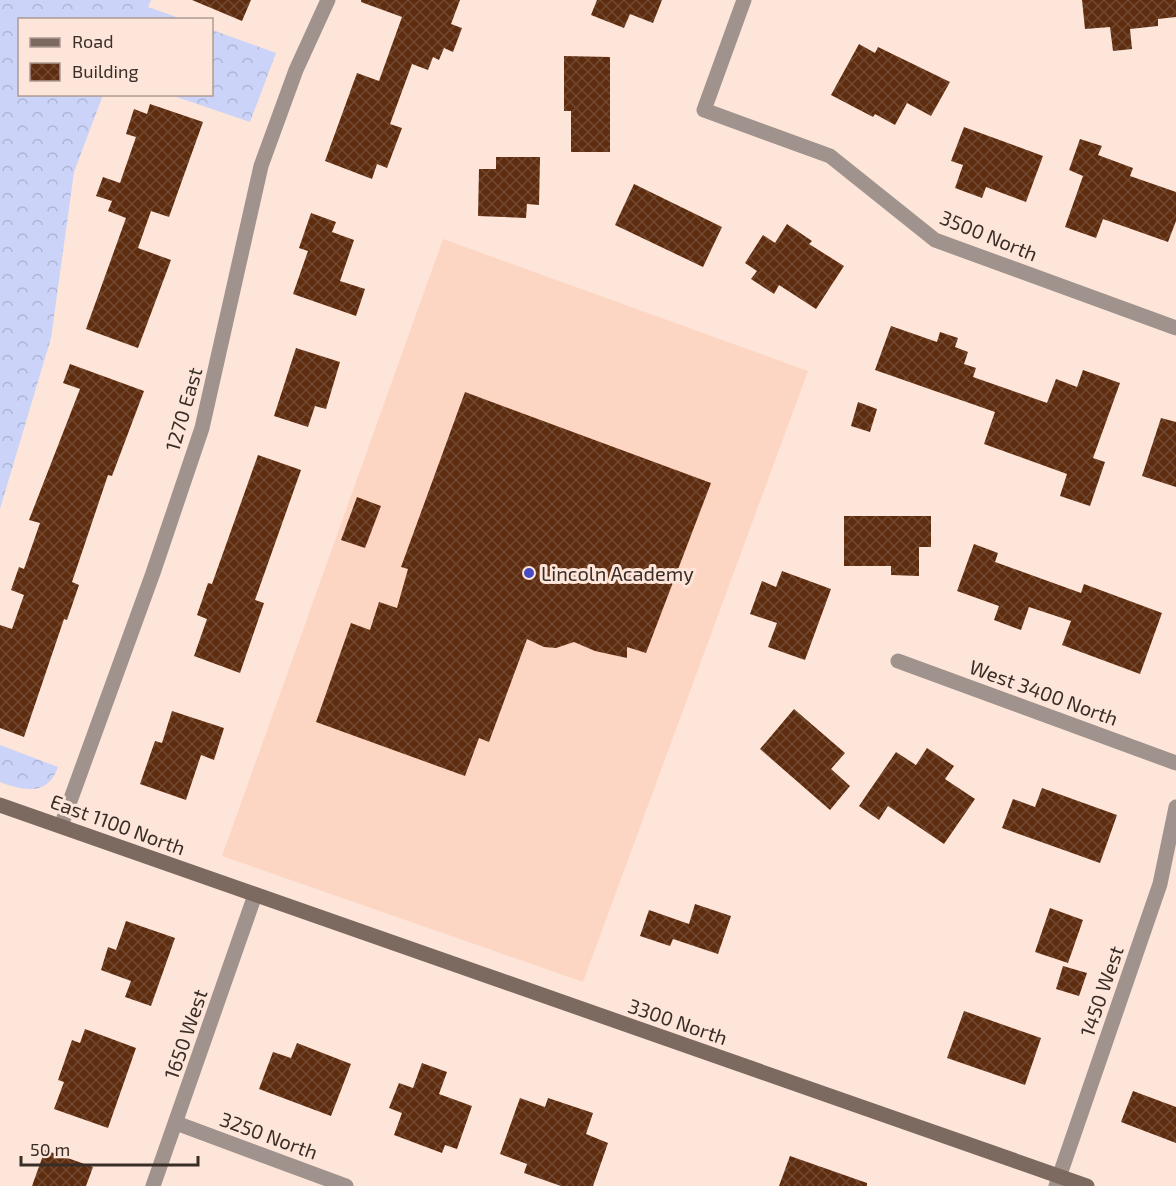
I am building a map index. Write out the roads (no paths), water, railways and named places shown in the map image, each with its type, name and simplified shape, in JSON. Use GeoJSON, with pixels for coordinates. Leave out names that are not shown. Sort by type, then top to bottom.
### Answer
{"type":"FeatureCollection","features":[{"type":"Feature","properties":{"kind":"street","name":"1270 East"},"geometry":{"type":"LineString","coordinates":[[61,826],[153,573],[202,428],[261,166],[296,70],[328,0]]}},
{"type":"Feature","properties":{"kind":"street","name":"3500 North"},"geometry":{"type":"LineString","coordinates":[[744,0],[704,110],[830,156],[935,240],[1176,328]]}},
{"type":"Feature","properties":{"kind":"street","name":"West 3400 North"},"geometry":{"type":"LineString","coordinates":[[898,661],[1176,762]]}},
{"type":"Feature","properties":{"kind":"street","name":"East 1100 North"},"geometry":{"type":"LineString","coordinates":[[0,805],[255,895]]}},
{"type":"Feature","properties":{"kind":"street","name":"1450 West"},"geometry":{"type":"LineString","coordinates":[[1058,1181],[1160,884],[1176,807]]}},
{"type":"Feature","properties":{"kind":"street","name":"3300 North"},"geometry":{"type":"LineString","coordinates":[[255,895],[1058,1181],[1087,1186]]}},
{"type":"Feature","properties":{"kind":"street","name":"1650 West"},"geometry":{"type":"LineString","coordinates":[[153,1186],[255,895]]}},
{"type":"Feature","properties":{"kind":"street","name":"3250 North"},"geometry":{"type":"LineString","coordinates":[[176,1123],[346,1186]]}},
{"type":"Feature","properties":{"kind":"place","name":"Lincoln Academy"},"geometry":{"type":"Point","coordinates":[529,573]}}]}
